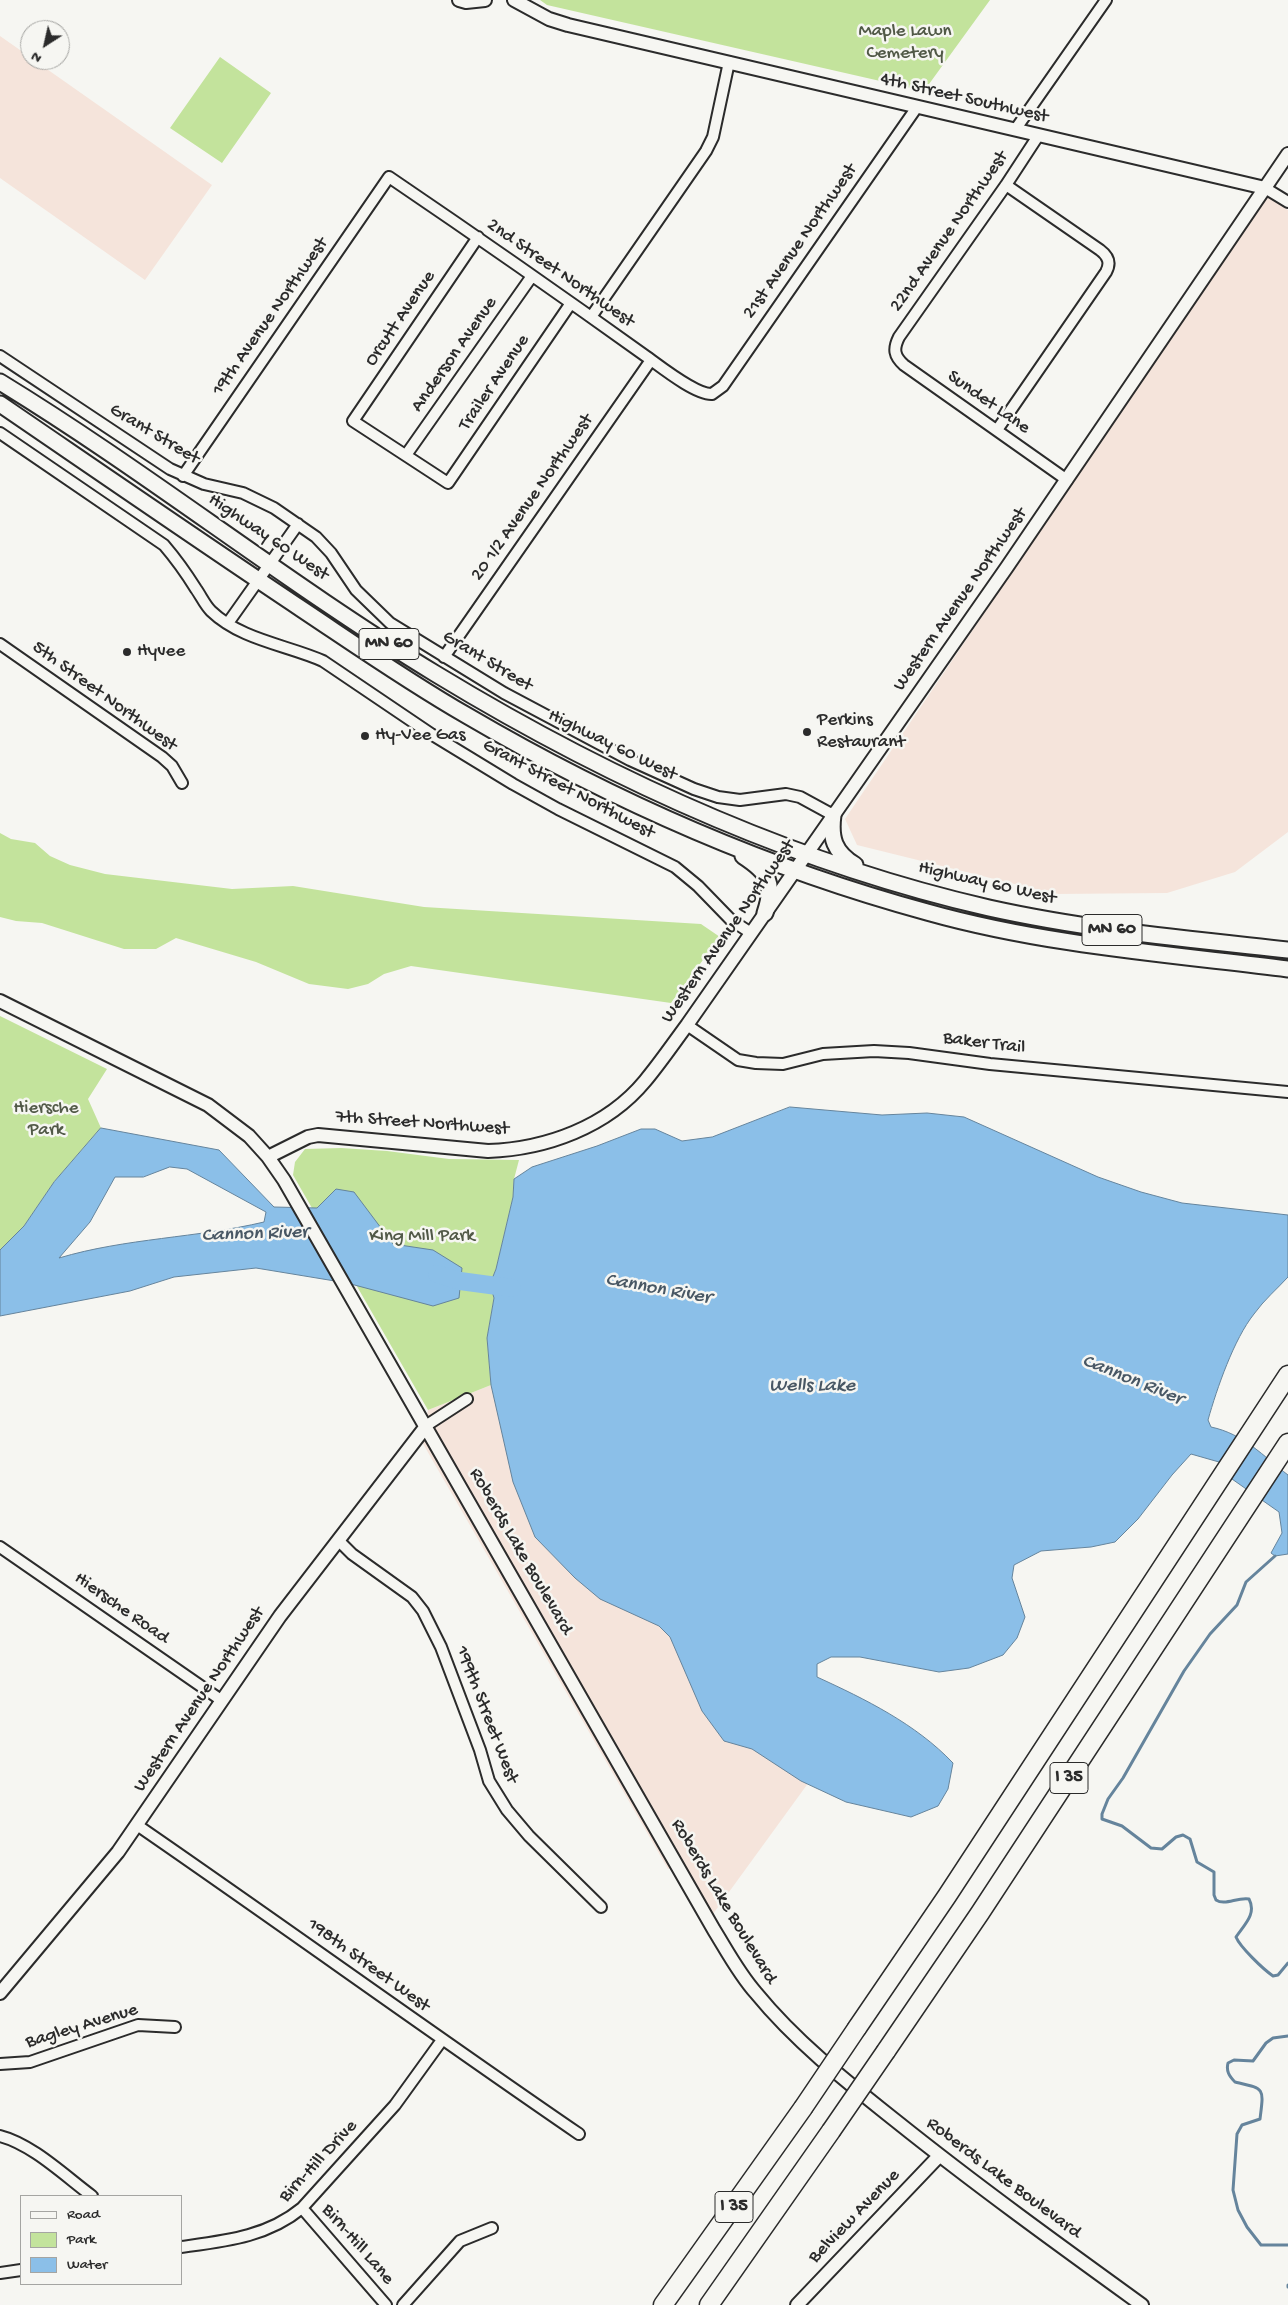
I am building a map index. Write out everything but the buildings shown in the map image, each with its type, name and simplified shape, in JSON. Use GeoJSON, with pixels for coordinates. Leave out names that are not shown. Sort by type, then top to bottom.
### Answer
{"type":"FeatureCollection","features":[{"type":"Feature","properties":{"kind":"highway","name":"I 35"},"geometry":{"type":"LineString","coordinates":[[663,2305],[750,2186],[947,1896],[1288,1375]]}},
{"type":"Feature","properties":{"kind":"highway","name":"I 35"},"geometry":{"type":"LineString","coordinates":[[709,2305],[980,1913],[1286,1445]]}},
{"type":"Feature","properties":{"kind":"main road","name":"Highway 60 West"},"geometry":{"type":"LineString","coordinates":[[0,382],[434,673],[512,718],[650,789],[725,822],[806,854],[990,908],[1058,921],[1162,936],[1288,950]]}},
{"type":"Feature","properties":{"kind":"main road","name":"MN 60"},"geometry":{"type":"LineString","coordinates":[[0,404],[387,666],[464,714],[543,758],[623,799],[794,871],[894,903],[1007,932],[1065,942],[1288,969]]}},
{"type":"Feature","properties":{"kind":"main road"},"geometry":{"type":"LineString","coordinates":[[833,815],[831,830],[837,851],[846,860],[876,876]]}},
{"type":"Feature","properties":{"kind":"main road"},"geometry":{"type":"LineString","coordinates":[[714,838],[750,861],[767,877],[771,890],[765,913]]}},
{"type":"Feature","properties":{"kind":"street"},"geometry":{"type":"LineString","coordinates":[[459,0],[466,2],[485,0]]}},
{"type":"Feature","properties":{"kind":"street","name":"4th Street Southwest"},"geometry":{"type":"LineString","coordinates":[[514,0],[549,18],[568,25],[1265,188]]}},
{"type":"Feature","properties":{"kind":"street"},"geometry":{"type":"LineString","coordinates":[[1015,130],[1106,0]]}},
{"type":"Feature","properties":{"kind":"street"},"geometry":{"type":"LineString","coordinates":[[591,317],[706,151],[713,137],[729,62]]}},
{"type":"Feature","properties":{"kind":"street","name":"21st Avenue Northwest"},"geometry":{"type":"LineString","coordinates":[[712,394],[723,386],[917,107]]}},
{"type":"Feature","properties":{"kind":"street","name":"22nd Avenue Northwest"},"geometry":{"type":"LineString","coordinates":[[894,350],[899,337],[1006,186],[1038,136]]}},
{"type":"Feature","properties":{"kind":"street","name":"Western Avenue Northwest"},"geometry":{"type":"LineString","coordinates":[[626,1101],[645,1082],[687,1025],[1068,480],[1288,154]]}},
{"type":"Feature","properties":{"kind":"street","name":"2nd Street Northwest"},"geometry":{"type":"LineString","coordinates":[[389,177],[478,237],[651,360],[699,392],[705,395],[712,394]]}},
{"type":"Feature","properties":{"kind":"street","name":"19th Avenue Northwest"},"geometry":{"type":"LineString","coordinates":[[183,476],[389,177]]}},
{"type":"Feature","properties":{"kind":"street"},"geometry":{"type":"LineString","coordinates":[[997,430],[1106,272],[1109,262],[1106,254],[1006,186]]}},
{"type":"Feature","properties":{"kind":"street"},"geometry":{"type":"LineString","coordinates":[[1265,188],[1288,202]]}},
{"type":"Feature","properties":{"kind":"street","name":"Orcutt Avenue"},"geometry":{"type":"LineString","coordinates":[[406,455],[353,421],[478,237]]}},
{"type":"Feature","properties":{"kind":"street","name":"Anderson Avenue"},"geometry":{"type":"LineString","coordinates":[[406,455],[532,276]]}},
{"type":"Feature","properties":{"kind":"street","name":"Trailer Avenue"},"geometry":{"type":"LineString","coordinates":[[406,455],[448,483],[571,303]]}},
{"type":"Feature","properties":{"kind":"street","name":"Sundet Lane"},"geometry":{"type":"LineString","coordinates":[[894,350],[897,358],[904,365],[1068,480]]}},
{"type":"Feature","properties":{"kind":"street","name":"Grant Street"},"geometry":{"type":"LineString","coordinates":[[0,356],[183,476],[259,499],[298,524],[316,537],[331,553],[356,590],[390,623],[444,657],[567,728],[687,787],[708,794],[734,799],[794,795],[809,801],[833,815]]}},
{"type":"Feature","properties":{"kind":"street","name":"20 1/2 Avenue Northwest"},"geometry":{"type":"LineString","coordinates":[[444,657],[651,360]]}},
{"type":"Feature","properties":{"kind":"street","name":"Grant Street Northwest"},"geometry":{"type":"LineString","coordinates":[[0,433],[164,545],[176,559],[211,611],[228,623],[244,632],[323,661],[431,734],[513,784],[675,867],[698,886],[731,920],[751,933]]}},
{"type":"Feature","properties":{"kind":"street"},"geometry":{"type":"LineString","coordinates":[[228,623],[298,524]]}},
{"type":"Feature","properties":{"kind":"street","name":"5th Street Northwest"},"geometry":{"type":"LineString","coordinates":[[0,644],[162,757],[172,766],[182,783]]}},
{"type":"Feature","properties":{"kind":"street"},"geometry":{"type":"LineString","coordinates":[[0,1001],[208,1106],[249,1136],[268,1157],[295,1199],[427,1425],[467,1399]]}},
{"type":"Feature","properties":{"kind":"street","name":"Baker Trail"},"geometry":{"type":"LineString","coordinates":[[687,1025],[738,1060],[756,1063],[783,1064],[823,1054],[909,1053],[990,1064],[1288,1092]]}},
{"type":"Feature","properties":{"kind":"street","name":"7th Street Northwest"},"geometry":{"type":"LineString","coordinates":[[268,1157],[308,1137],[318,1135],[488,1151],[514,1150],[563,1138],[585,1128],[626,1101]]}},
{"type":"Feature","properties":{"kind":"street","name":"Western Avenue Northwest"},"geometry":{"type":"LineString","coordinates":[[0,1993],[101,1873],[280,1616],[427,1425]]}},
{"type":"Feature","properties":{"kind":"street","name":"Roberds Lake Boulevard"},"geometry":{"type":"LineString","coordinates":[[427,1425],[714,1930],[742,1974],[770,2010],[813,2052],[939,2156],[1142,2305]]}},
{"type":"Feature","properties":{"kind":"street","name":"199th Street West"},"geometry":{"type":"LineString","coordinates":[[338,1540],[352,1554],[412,1597],[423,1612],[441,1647],[480,1750],[489,1781],[507,1810],[529,1836],[601,1907]]}},
{"type":"Feature","properties":{"kind":"street","name":"Hiersche Road"},"geometry":{"type":"LineString","coordinates":[[0,1547],[221,1700]]}},
{"type":"Feature","properties":{"kind":"street","name":"198th Street West"},"geometry":{"type":"LineString","coordinates":[[136,1825],[579,2134]]}},
{"type":"Feature","properties":{"kind":"street","name":"Bagley Avenue"},"geometry":{"type":"LineString","coordinates":[[0,2064],[30,2062],[138,2026],[175,2027]]}},
{"type":"Feature","properties":{"kind":"street","name":"Birn-Hill Drive"},"geometry":{"type":"LineString","coordinates":[[182,2247],[249,2236],[276,2226],[302,2208],[395,2105],[442,2040]]}},
{"type":"Feature","properties":{"kind":"street"},"geometry":{"type":"LineString","coordinates":[[0,2136],[19,2143],[32,2151],[91,2195]]}},
{"type":"Feature","properties":{"kind":"street","name":"Belview Avenue"},"geometry":{"type":"LineString","coordinates":[[797,2305],[939,2156]]}},
{"type":"Feature","properties":{"kind":"street","name":"Birn-Hill Lane"},"geometry":{"type":"LineString","coordinates":[[302,2208],[386,2305]]}},
{"type":"Feature","properties":{"kind":"street"},"geometry":{"type":"LineString","coordinates":[[403,2305],[460,2242],[492,2228]]}},
{"type":"Feature","properties":{"kind":"street"},"geometry":{"type":"LineString","coordinates":[[0,2273],[20,2270]]}},
{"type":"Feature","properties":{"kind":"shaded area"},"geometry":{"type":"Polygon","coordinates":[[[0,36],[20,50],[20,70],[48,70],[212,185],[145,280],[0,178],[0,36]]]}},
{"type":"Feature","properties":{"kind":"shaded area"},"geometry":{"type":"Polygon","coordinates":[[[1266,196],[1288,210],[1288,832],[1235,872],[1167,893],[1055,894],[857,845],[845,819],[1266,196]]]}},
{"type":"Feature","properties":{"kind":"shaded area"},"geometry":{"type":"Polygon","coordinates":[[[491,1385],[817,1771],[713,1914],[683,1862],[668,1869],[422,1442],[428,1410],[491,1385]]]}},
{"type":"Feature","properties":{"kind":"green space","name":"Maple Lawn Cemetery"},"geometry":{"type":"Polygon","coordinates":[[[540,0],[990,0],[924,91],[547,5],[540,0]]]}},
{"type":"Feature","properties":{"kind":"green space"},"geometry":{"type":"Polygon","coordinates":[[[220,57],[271,93],[222,163],[170,128],[220,57]]]}},
{"type":"Feature","properties":{"kind":"green space"},"geometry":{"type":"Polygon","coordinates":[[[0,833],[11,839],[35,843],[50,856],[70,865],[105,874],[232,889],[293,886],[424,907],[701,924],[720,937],[671,1003],[411,966],[384,974],[368,984],[348,989],[309,984],[256,962],[176,938],[156,949],[124,949],[42,923],[16,921],[0,917],[0,833]]]}},
{"type":"Feature","properties":{"kind":"green space","name":"Hiersche Park"},"geometry":{"type":"Polygon","coordinates":[[[0,1016],[107,1069],[88,1099],[101,1128],[54,1182],[24,1226],[0,1250],[0,1016]]]}},
{"type":"Feature","properties":{"kind":"green space","name":"King Mill Park"},"geometry":{"type":"Polygon","coordinates":[[[341,1148],[387,1151],[449,1159],[519,1160],[514,1179],[513,1197],[496,1269],[490,1284],[494,1298],[487,1338],[491,1385],[428,1410],[293,1175],[295,1162],[305,1149],[341,1148]]]}},
{"type":"Feature","properties":{"kind":"water","name":"Wells Lake"},"geometry":{"type":"Polygon","coordinates":[[[790,1107],[882,1115],[927,1113],[964,1117],[1098,1177],[1141,1192],[1182,1203],[1288,1215],[1288,1277],[1266,1299],[1247,1324],[1233,1350],[1221,1379],[1208,1420],[1211,1427],[1223,1430],[1243,1440],[1288,1475],[1288,1554],[1275,1556],[1271,1553],[1282,1533],[1279,1512],[1222,1472],[1226,1464],[1191,1454],[1138,1519],[1115,1542],[1091,1547],[1041,1551],[1014,1565],[1012,1578],[1025,1617],[1017,1638],[1003,1655],[969,1668],[939,1672],[860,1657],[831,1657],[817,1664],[817,1677],[853,1694],[906,1724],[939,1749],[953,1763],[948,1789],[938,1806],[911,1817],[846,1802],[801,1781],[752,1749],[724,1741],[702,1711],[670,1637],[659,1626],[600,1599],[575,1578],[535,1537],[513,1482],[491,1385],[487,1338],[494,1298],[490,1284],[496,1269],[513,1197],[514,1179],[532,1167],[597,1146],[641,1129],[655,1129],[682,1141],[712,1137],[790,1107]]]}},
{"type":"Feature","properties":{"kind":"water"},"geometry":{"type":"Polygon","coordinates":[[[101,1128],[219,1150],[274,1207],[317,1208],[336,1189],[354,1192],[393,1244],[433,1250],[462,1268],[459,1298],[433,1306],[347,1283],[256,1268],[174,1277],[130,1291],[0,1316],[0,1250],[24,1226],[54,1182],[101,1128]],[[170,1167],[143,1177],[115,1177],[90,1222],[59,1258],[110,1246],[213,1232],[264,1222],[266,1212],[187,1169],[170,1167]]]}},
{"type":"Feature","properties":{"kind":"waterway","name":"Cannon River"},"geometry":{"type":"LineString","coordinates":[[437,1274],[460,1281],[512,1288]]}},
{"type":"Feature","properties":{"kind":"waterway"},"geometry":{"type":"LineString","coordinates":[[1275,1556],[1246,1582],[1237,1605],[1210,1634],[1184,1671],[1123,1778],[1108,1799],[1102,1819],[1122,1826],[1151,1848],[1162,1849],[1176,1837],[1183,1835],[1190,1839],[1197,1862],[1214,1872],[1214,1895],[1216,1900],[1227,1902],[1249,1899],[1251,1914],[1236,1937],[1242,1946],[1273,1976],[1278,1975],[1288,1963]]}},
{"type":"Feature","properties":{"kind":"waterway"},"geometry":{"type":"LineString","coordinates":[[1288,2036],[1273,2038],[1266,2043],[1253,2061],[1234,2060],[1228,2063],[1227,2068],[1235,2082],[1257,2088],[1262,2095],[1260,2119],[1242,2125],[1237,2134],[1233,2190],[1238,2210],[1247,2227],[1261,2245],[1288,2245]]}},
{"type":"Feature","properties":{"kind":"place","name":"Hyvee"},"geometry":{"type":"Point","coordinates":[127,652]}},
{"type":"Feature","properties":{"kind":"place","name":"Perkins Restaurant"},"geometry":{"type":"Point","coordinates":[807,732]}},
{"type":"Feature","properties":{"kind":"place","name":"Hy-Vee Gas"},"geometry":{"type":"Point","coordinates":[365,736]}}]}
